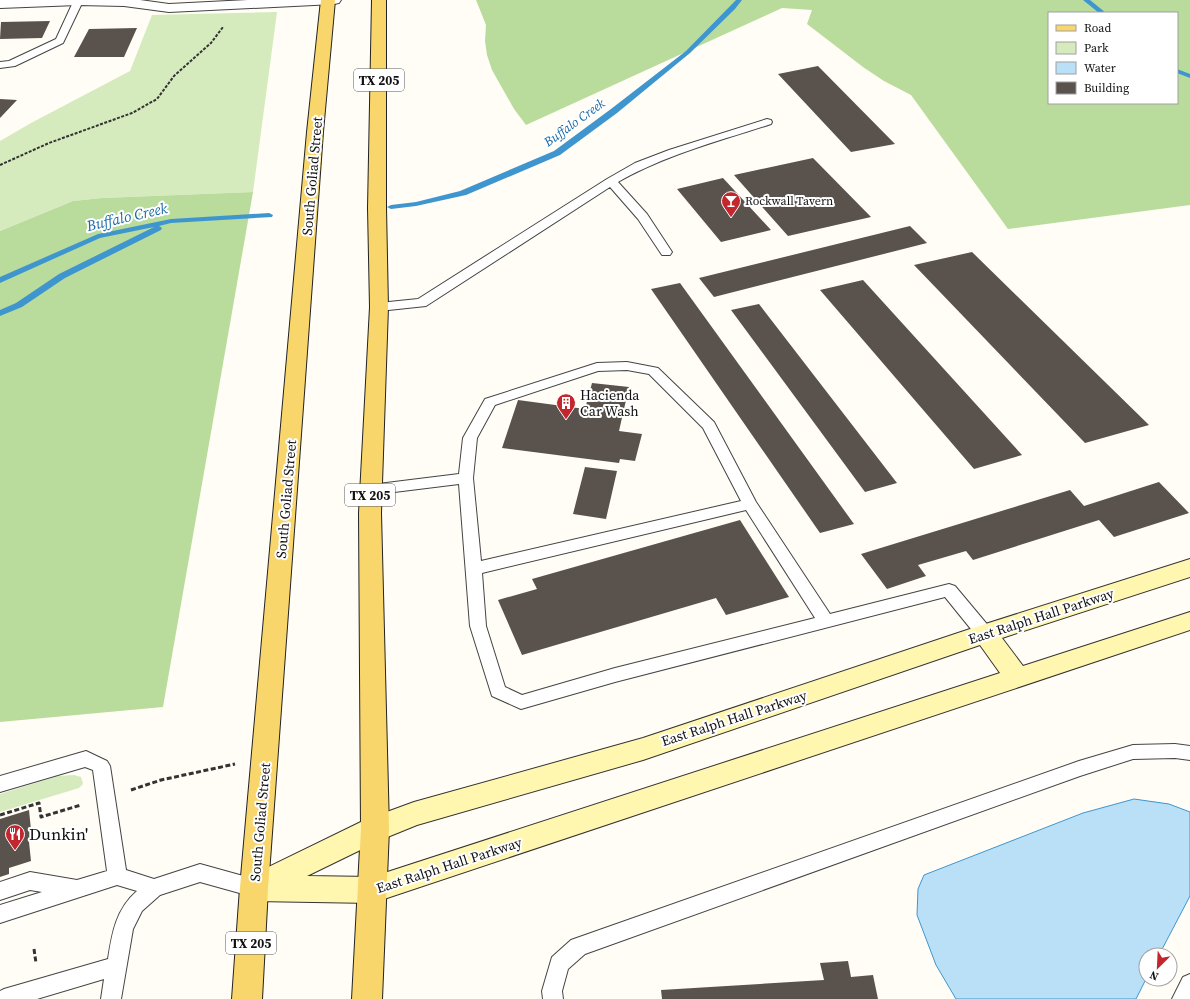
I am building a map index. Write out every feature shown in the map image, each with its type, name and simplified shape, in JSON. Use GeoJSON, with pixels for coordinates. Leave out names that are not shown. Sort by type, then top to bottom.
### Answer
{"type":"FeatureCollection","features":[{"type":"Feature","properties":{"kind":"main road","name":"South Goliad Street"},"geometry":{"type":"LineString","coordinates":[[247,999],[254,888],[315,132],[330,0]]}},
{"type":"Feature","properties":{"kind":"main road","name":"TX 205"},"geometry":{"type":"LineString","coordinates":[[367,999],[375,829],[370,490],[379,308],[377,198],[379,0]]}},
{"type":"Feature","properties":{"kind":"main road","name":"East Ralph Hall Parkway"},"geometry":{"type":"LineString","coordinates":[[254,888],[375,829],[422,811],[643,749],[985,634],[1190,568]]}},
{"type":"Feature","properties":{"kind":"main road","name":"East Ralph Hall Parkway"},"geometry":{"type":"LineString","coordinates":[[254,888],[372,890],[1190,621]]}},
{"type":"Feature","properties":{"kind":"main road"},"geometry":{"type":"LineString","coordinates":[[985,634],[1018,678]]}},
{"type":"Feature","properties":{"kind":"street"},"geometry":{"type":"LineString","coordinates":[[0,4],[138,0]]}},
{"type":"Feature","properties":{"kind":"street"},"geometry":{"type":"LineString","coordinates":[[124,1],[169,8],[330,0]]}},
{"type":"Feature","properties":{"kind":"lane"},"geometry":{"type":"LineString","coordinates":[[0,65],[11,64],[60,41],[78,1]]}},
{"type":"Feature","properties":{"kind":"lane"},"geometry":{"type":"LineString","coordinates":[[379,308],[421,303],[611,181],[639,165],[673,152],[767,122]]}},
{"type":"Feature","properties":{"kind":"lane"},"geometry":{"type":"LineString","coordinates":[[611,181],[643,217],[666,252]]}},
{"type":"Feature","properties":{"kind":"lane"},"geometry":{"type":"LineString","coordinates":[[826,621],[750,504],[709,425],[653,371],[628,366],[597,366],[490,402],[470,438],[466,478],[478,626],[498,691],[521,702],[615,675],[949,590],[985,634]]}},
{"type":"Feature","properties":{"kind":"lane"},"geometry":{"type":"LineString","coordinates":[[370,490],[466,478]]}},
{"type":"Feature","properties":{"kind":"lane"},"geometry":{"type":"LineString","coordinates":[[473,569],[750,504]]}},
{"type":"Feature","properties":{"kind":"lane"},"geometry":{"type":"LineString","coordinates":[[552,999],[552,991],[559,964],[578,947],[1079,769],[1133,752],[1175,751],[1190,753]]}},
{"type":"Feature","properties":{"kind":"lane"},"geometry":{"type":"LineString","coordinates":[[0,784],[86,759],[101,766],[117,876]]}},
{"type":"Feature","properties":{"kind":"lane"},"geometry":{"type":"LineString","coordinates":[[111,999],[123,928],[135,905],[154,888],[200,873],[254,888]]}},
{"type":"Feature","properties":{"kind":"lane"},"geometry":{"type":"LineString","coordinates":[[0,914],[117,876],[154,888]]}},
{"type":"Feature","properties":{"kind":"lane"},"geometry":{"type":"LineString","coordinates":[[0,891],[30,881],[77,889]]}},
{"type":"Feature","properties":{"kind":"lane"},"geometry":{"type":"LineString","coordinates":[[4,999],[116,966]]}},
{"type":"Feature","properties":{"kind":"lane"},"geometry":{"type":"LineString","coordinates":[[1182,999],[1190,984]]}},
{"type":"Feature","properties":{"kind":"path"},"geometry":{"type":"LineString","coordinates":[[0,165],[49,143],[146,106],[157,99],[174,76],[211,43],[223,27]]}},
{"type":"Feature","properties":{"kind":"green space"},"geometry":{"type":"Polygon","coordinates":[[[476,0],[1190,0],[1190,205],[1008,229],[911,95],[884,81],[863,67],[807,24],[812,10],[782,8],[526,125],[514,109],[492,70],[487,55],[485,41],[486,25],[476,0]]]}},
{"type":"Feature","properties":{"kind":"green space"},"geometry":{"type":"Polygon","coordinates":[[[277,12],[253,192],[102,198],[73,201],[0,231],[0,141],[130,71],[152,15],[277,12]]]}},
{"type":"Feature","properties":{"kind":"green space"},"geometry":{"type":"Polygon","coordinates":[[[253,192],[163,707],[0,722],[0,231],[73,201],[102,198],[253,192]]]}},
{"type":"Feature","properties":{"kind":"green space"},"geometry":{"type":"Polygon","coordinates":[[[74,775],[81,777],[83,784],[79,788],[0,812],[0,794],[58,776],[74,775]]]}},
{"type":"Feature","properties":{"kind":"water"},"geometry":{"type":"Polygon","coordinates":[[[1134,799],[1169,804],[1190,812],[1190,896],[1163,947],[1138,947],[1138,987],[1142,987],[1136,999],[956,999],[936,965],[917,915],[918,889],[924,875],[1083,813],[1134,799]]]}},
{"type":"Feature","properties":{"kind":"building"},"geometry":{"type":"Polygon","coordinates":[[[50,21],[42,38],[0,39],[1,22],[50,21]]]}},
{"type":"Feature","properties":{"kind":"building"},"geometry":{"type":"Polygon","coordinates":[[[137,28],[124,57],[74,57],[89,29],[137,28]]]}},
{"type":"Feature","properties":{"kind":"building"},"geometry":{"type":"Polygon","coordinates":[[[818,66],[895,144],[851,152],[778,74],[818,66]]]}},
{"type":"Feature","properties":{"kind":"building"},"geometry":{"type":"Polygon","coordinates":[[[0,99],[17,100],[0,118],[0,99]]]}},
{"type":"Feature","properties":{"kind":"building"},"geometry":{"type":"Polygon","coordinates":[[[813,158],[871,217],[788,236],[734,175],[813,158]]]}},
{"type":"Feature","properties":{"kind":"building","name":"Rockwall Tavern"},"geometry":{"type":"Polygon","coordinates":[[[723,178],[771,230],[721,242],[677,189],[723,178]]]}},
{"type":"Feature","properties":{"kind":"building"},"geometry":{"type":"Polygon","coordinates":[[[910,226],[927,243],[714,297],[699,278],[910,226]]]}},
{"type":"Feature","properties":{"kind":"building"},"geometry":{"type":"Polygon","coordinates":[[[972,252],[1149,425],[1085,443],[914,265],[972,252]]]}},
{"type":"Feature","properties":{"kind":"building"},"geometry":{"type":"Polygon","coordinates":[[[863,280],[1022,455],[974,469],[820,290],[863,280]]]}},
{"type":"Feature","properties":{"kind":"building"},"geometry":{"type":"Polygon","coordinates":[[[680,283],[854,524],[820,533],[651,289],[680,283]]]}},
{"type":"Feature","properties":{"kind":"building"},"geometry":{"type":"Polygon","coordinates":[[[759,304],[897,483],[865,492],[731,310],[759,304]]]}},
{"type":"Feature","properties":{"kind":"building","name":"Hacienda Car Wash"},"geometry":{"type":"Polygon","coordinates":[[[592,383],[629,387],[619,431],[642,434],[635,461],[620,459],[619,463],[502,448],[518,400],[585,409],[592,383]]]}},
{"type":"Feature","properties":{"kind":"building"},"geometry":{"type":"Polygon","coordinates":[[[585,467],[617,471],[606,519],[573,514],[585,467]]]}},
{"type":"Feature","properties":{"kind":"building"},"geometry":{"type":"Polygon","coordinates":[[[1159,482],[1189,513],[1114,537],[1099,520],[973,560],[966,551],[918,565],[926,576],[887,589],[861,554],[1070,490],[1084,506],[1159,482]]]}},
{"type":"Feature","properties":{"kind":"building"},"geometry":{"type":"Polygon","coordinates":[[[740,520],[789,597],[726,615],[716,598],[522,655],[498,600],[537,589],[532,579],[740,520]]]}},
{"type":"Feature","properties":{"kind":"building","name":"Dunkin'"},"geometry":{"type":"Polygon","coordinates":[[[29,810],[32,840],[29,842],[31,861],[9,868],[9,874],[0,877],[0,819],[29,810]]]}},
{"type":"Feature","properties":{"kind":"building"},"geometry":{"type":"Polygon","coordinates":[[[848,961],[851,977],[873,975],[878,999],[662,999],[661,990],[824,980],[820,963],[848,961]]]}},
{"type":"Feature","properties":{"kind":"waterway","name":"Buffalo Creek"},"geometry":{"type":"LineString","coordinates":[[391,207],[416,204],[463,193],[557,153],[614,111],[688,52],[733,8],[739,0]]}},
{"type":"Feature","properties":{"kind":"waterway"},"geometry":{"type":"LineString","coordinates":[[1086,0],[1102,12]]}},
{"type":"Feature","properties":{"kind":"waterway"},"geometry":{"type":"LineString","coordinates":[[1178,71],[1190,76]]}},
{"type":"Feature","properties":{"kind":"waterway","name":"Buffalo Creek"},"geometry":{"type":"LineString","coordinates":[[0,280],[98,236],[171,221],[269,215]]}},
{"type":"Feature","properties":{"kind":"waterway"},"geometry":{"type":"LineString","coordinates":[[0,313],[19,305],[62,276],[158,228]]}},
{"type":"Feature","properties":{"kind":"place","name":"Rockwall Tavern"},"geometry":{"type":"Point","coordinates":[731,218]}},
{"type":"Feature","properties":{"kind":"place","name":"Hacienda Car Wash"},"geometry":{"type":"Point","coordinates":[566,420]}},
{"type":"Feature","properties":{"kind":"place","name":"Dunkin'"},"geometry":{"type":"Point","coordinates":[15,851]}}]}
